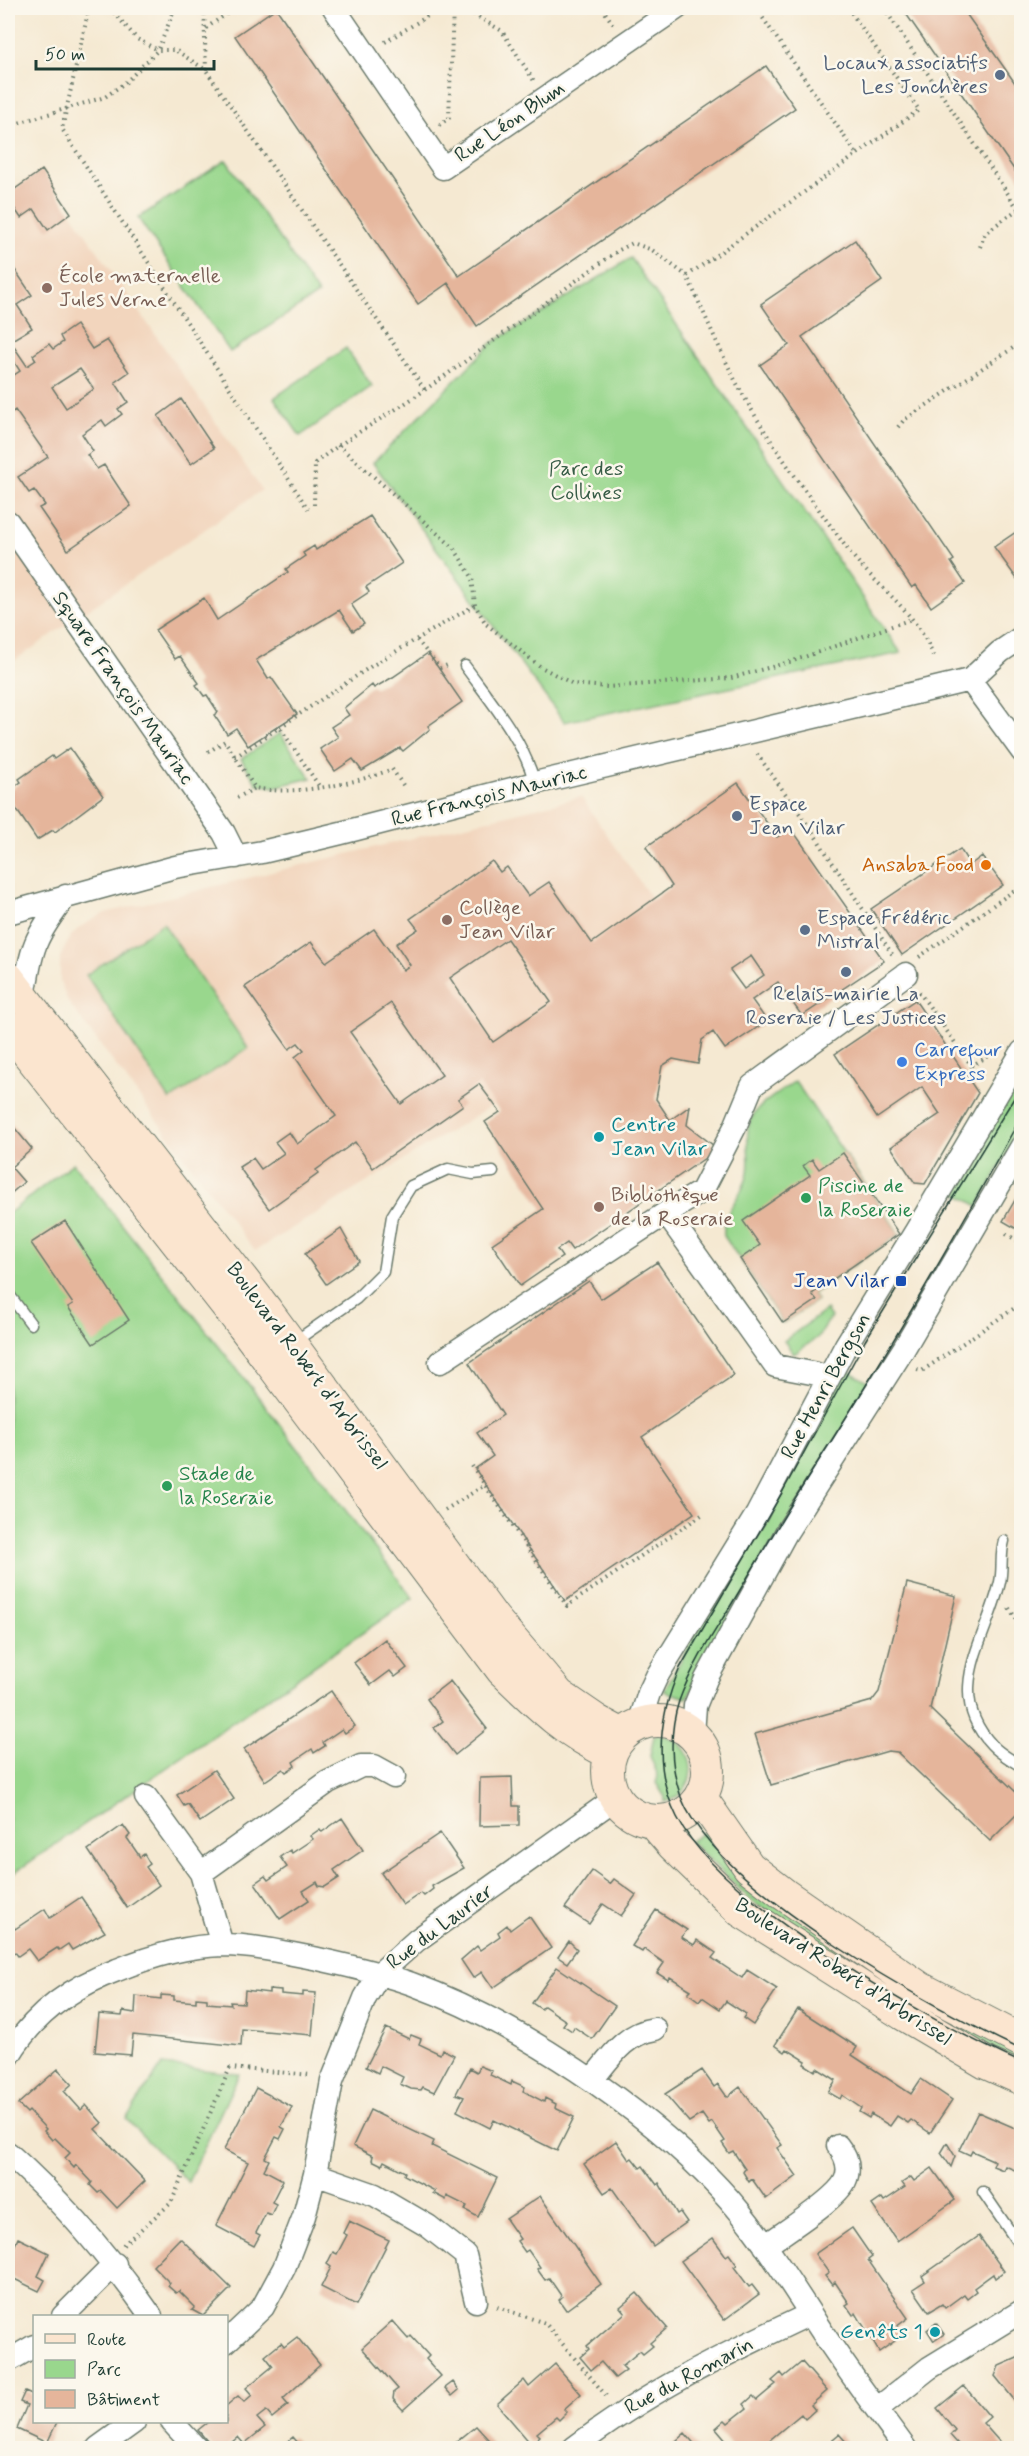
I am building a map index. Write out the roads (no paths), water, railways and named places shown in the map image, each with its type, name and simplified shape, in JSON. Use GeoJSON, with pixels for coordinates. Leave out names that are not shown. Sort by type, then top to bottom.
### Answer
{"type":"FeatureCollection","features":[{"type":"Feature","properties":{"kind":"street","name":"Rue Léon Blum"},"geometry":{"type":"LineString","coordinates":[[334,8],[443,168],[677,8]]}},
{"type":"Feature","properties":{"kind":"street","name":"Square François Mauriac"},"geometry":{"type":"LineString","coordinates":[[8,522],[224,833],[236,857]]}},
{"type":"Feature","properties":{"kind":"street"},"geometry":{"type":"LineString","coordinates":[[1022,637],[1000,652],[970,680],[1022,751]]}},
{"type":"Feature","properties":{"kind":"street","name":"Rue François Mauriac"},"geometry":{"type":"LineString","coordinates":[[8,913],[175,867],[236,857],[341,833],[535,783],[970,680]]}},
{"type":"Feature","properties":{"kind":"street"},"geometry":{"type":"LineString","coordinates":[[16,988],[36,939],[66,896]]}},
{"type":"Feature","properties":{"kind":"street"},"geometry":{"type":"LineString","coordinates":[[440,1362],[702,1191],[735,1127],[752,1086],[906,974]]}},
{"type":"Feature","properties":{"kind":"street","name":"Boulevard Robert d'Arbrissel"},"geometry":{"type":"LineString","coordinates":[[16,988],[280,1352],[502,1670],[542,1709],[583,1742],[624,1738]]}},
{"type":"Feature","properties":{"kind":"street","name":"Boulevard Robert d'Arbrissel"},"geometry":{"type":"LineString","coordinates":[[8,1028],[423,1524],[494,1619],[559,1695],[624,1738]]}},
{"type":"Feature","properties":{"kind":"street","name":"Rue Henri Bergson"},"geometry":{"type":"LineString","coordinates":[[624,1738],[657,1676],[757,1514],[846,1344],[916,1231],[1012,1054]]}},
{"type":"Feature","properties":{"kind":"street","name":"Rue Henri Bergson"},"geometry":{"type":"LineString","coordinates":[[693,1734],[695,1706],[706,1679],[786,1533],[903,1350],[1022,1146]]}},
{"type":"Feature","properties":{"kind":"street"},"geometry":{"type":"LineString","coordinates":[[666,1213],[775,1366],[817,1374]]}},
{"type":"Feature","properties":{"kind":"street"},"geometry":{"type":"LineString","coordinates":[[662,1721],[681,1726],[693,1734],[702,1746],[707,1760],[708,1775],[701,1798],[677,1818],[652,1821],[626,1809],[616,1798],[610,1784],[608,1769],[624,1738],[662,1721]]}},
{"type":"Feature","properties":{"kind":"street"},"geometry":{"type":"LineString","coordinates":[[201,1873],[328,1782],[361,1766],[374,1766],[394,1777]]}},
{"type":"Feature","properties":{"kind":"street"},"geometry":{"type":"LineString","coordinates":[[146,1797],[201,1873],[222,1945]]}},
{"type":"Feature","properties":{"kind":"street","name":"Rue du Laurier"},"geometry":{"type":"LineString","coordinates":[[228,2340],[263,2307],[284,2268],[304,2216],[315,2174],[332,2081],[365,1998],[380,1973],[417,1940],[616,1798]]}},
{"type":"Feature","properties":{"kind":"street","name":"Boulevard Robert d'Arbrissel"},"geometry":{"type":"LineString","coordinates":[[701,1798],[749,1867],[785,1895],[920,1988],[1022,2041]]}},
{"type":"Feature","properties":{"kind":"street","name":"Boulevard Robert d'Arbrissel"},"geometry":{"type":"LineString","coordinates":[[652,1821],[673,1845],[741,1911],[903,2014],[986,2063],[1022,2079]]}},
{"type":"Feature","properties":{"kind":"street"},"geometry":{"type":"LineString","coordinates":[[8,2057],[18,2039],[55,2002],[90,1980],[152,1956],[222,1945],[296,1954],[380,1973],[465,2006],[592,2080],[695,2165],[720,2189],[765,2246],[905,2448]]}},
{"type":"Feature","properties":{"kind":"street"},"geometry":{"type":"LineString","coordinates":[[592,2080],[628,2039],[640,2031],[655,2029]]}},
{"type":"Feature","properties":{"kind":"street"},"geometry":{"type":"LineString","coordinates":[[765,2246],[831,2197],[844,2183],[847,2159],[838,2146]]}},
{"type":"Feature","properties":{"kind":"street"},"geometry":{"type":"LineString","coordinates":[[8,2152],[117,2257],[150,2315]]}},
{"type":"Feature","properties":{"kind":"street"},"geometry":{"type":"LineString","coordinates":[[315,2174],[375,2195],[428,2226],[465,2255],[476,2301]]}},
{"type":"Feature","properties":{"kind":"street"},"geometry":{"type":"LineString","coordinates":[[64,2315],[117,2257]]}},
{"type":"Feature","properties":{"kind":"street"},"geometry":{"type":"LineString","coordinates":[[877,2409],[929,2368],[1022,2311]]}},
{"type":"Feature","properties":{"kind":"street","name":"Rue du Romarin"},"geometry":{"type":"LineString","coordinates":[[574,2448],[619,2414],[710,2361],[810,2314]]}},
{"type":"Feature","properties":{"kind":"street"},"geometry":{"type":"LineString","coordinates":[[8,2361],[33,2347]]}},
{"type":"Feature","properties":{"kind":"street"},"geometry":{"type":"LineString","coordinates":[[98,2448],[131,2423]]}},
{"type":"Feature","properties":{"kind":"street"},"geometry":{"type":"LineString","coordinates":[[174,2423],[196,2448]]}},
{"type":"Feature","properties":{"kind":"lane"},"geometry":{"type":"LineString","coordinates":[[465,666],[526,754],[535,783]]}},
{"type":"Feature","properties":{"kind":"lane"},"geometry":{"type":"LineString","coordinates":[[280,1352],[356,1299],[383,1272],[392,1216],[411,1186],[448,1169],[473,1174],[493,1172]]}},
{"type":"Feature","properties":{"kind":"lane"},"geometry":{"type":"LineString","coordinates":[[8,1293],[31,1324]]}},
{"type":"Feature","properties":{"kind":"lane"},"geometry":{"type":"LineString","coordinates":[[1004,1541],[1000,1582],[969,1676],[970,1708],[976,1723],[993,1746],[1022,1767]]}},
{"type":"Feature","properties":{"kind":"lane"},"geometry":{"type":"LineString","coordinates":[[983,2192],[1022,2248]]}},
{"type":"Feature","properties":{"kind":"tram line"},"geometry":{"type":"LineString","coordinates":[[1022,1085],[865,1341],[783,1491],[680,1668],[667,1704],[661,1742],[664,1779],[677,1817],[701,1851],[737,1887],[782,1923],[832,1958],[936,2020],[1022,2063]]}},
{"type":"Feature","properties":{"kind":"tram line"},"geometry":{"type":"LineString","coordinates":[[1022,1115],[906,1320],[709,1640],[679,1701],[672,1737],[673,1761],[681,1797],[702,1833],[736,1869],[781,1906],[884,1976],[936,2006],[1022,2050]]}},
{"type":"Feature","properties":{"kind":"place","name":"Locaux associatifs Les Jonchères"},"geometry":{"type":"Point","coordinates":[1000,75]}},
{"type":"Feature","properties":{"kind":"place","name":"École maternelle Jules Verne"},"geometry":{"type":"Point","coordinates":[47,288]}},
{"type":"Feature","properties":{"kind":"place","name":"Espace Jean Vilar"},"geometry":{"type":"Point","coordinates":[737,816]}},
{"type":"Feature","properties":{"kind":"place","name":"Ansaba Food"},"geometry":{"type":"Point","coordinates":[986,865]}},
{"type":"Feature","properties":{"kind":"place","name":"Collège Jean Vilar"},"geometry":{"type":"Point","coordinates":[447,920]}},
{"type":"Feature","properties":{"kind":"place","name":"Espace Frédéric Mistral"},"geometry":{"type":"Point","coordinates":[805,930]}},
{"type":"Feature","properties":{"kind":"place","name":"Relais-mairie La Roseraie / Les Justices"},"geometry":{"type":"Point","coordinates":[846,972]}},
{"type":"Feature","properties":{"kind":"place","name":"Carrefour Express"},"geometry":{"type":"Point","coordinates":[902,1062]}},
{"type":"Feature","properties":{"kind":"place","name":"Centre Jean Vilar"},"geometry":{"type":"Point","coordinates":[599,1137]}},
{"type":"Feature","properties":{"kind":"place","name":"Piscine de la Roseraie"},"geometry":{"type":"Point","coordinates":[806,1198]}},
{"type":"Feature","properties":{"kind":"place","name":"Bibliothèque de la Roseraie"},"geometry":{"type":"Point","coordinates":[599,1207]}},
{"type":"Feature","properties":{"kind":"place","name":"Jean Vilar"},"geometry":{"type":"Point","coordinates":[901,1281]}},
{"type":"Feature","properties":{"kind":"place","name":"Stade de la Roseraie"},"geometry":{"type":"Point","coordinates":[167,1486]}},
{"type":"Feature","properties":{"kind":"place","name":"Genêts 1"},"geometry":{"type":"Point","coordinates":[935,2332]}},
{"type":"Feature","properties":{"kind":"park label","name":"Parc des Collines"},"geometry":{"type":"Point","coordinates":[586,481]}}]}
